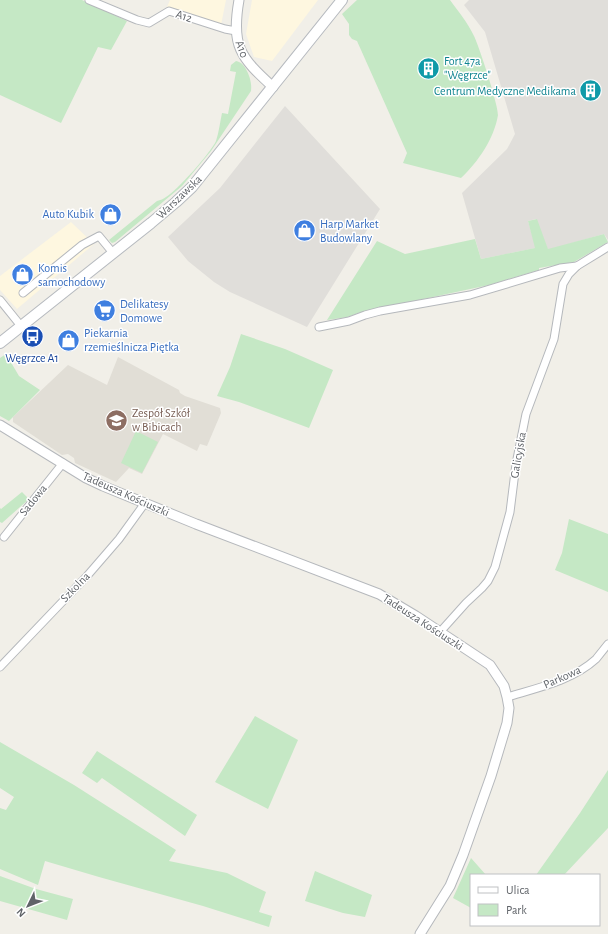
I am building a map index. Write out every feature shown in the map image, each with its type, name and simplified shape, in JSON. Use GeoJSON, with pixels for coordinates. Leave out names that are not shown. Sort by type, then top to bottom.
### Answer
{"type":"FeatureCollection","features":[{"type":"Feature","properties":{"kind":"main road","name":"Warszawska"},"geometry":{"type":"LineString","coordinates":[[0,343],[171,207],[192,187],[342,0]]}},
{"type":"Feature","properties":{"kind":"street","name":"A12"},"geometry":{"type":"LineString","coordinates":[[89,0],[137,20],[149,23],[168,12],[236,31]]}},
{"type":"Feature","properties":{"kind":"street","name":"A10"},"geometry":{"type":"LineString","coordinates":[[239,0],[236,17],[236,31],[239,46],[248,64],[273,87]]}},
{"type":"Feature","properties":{"kind":"street"},"geometry":{"type":"LineString","coordinates":[[23,293],[82,245],[99,236],[113,253]]}},
{"type":"Feature","properties":{"kind":"street","name":"Galicyjska"},"geometry":{"type":"LineString","coordinates":[[440,632],[488,581],[495,567],[510,512],[516,464],[526,414],[554,339],[563,284],[569,274],[578,266],[608,247]]}},
{"type":"Feature","properties":{"kind":"street","name":"Galicyjska"},"geometry":{"type":"LineString","coordinates":[[319,327],[349,321],[365,314],[470,295],[560,268],[578,266]]}},
{"type":"Feature","properties":{"kind":"street"},"geometry":{"type":"LineString","coordinates":[[0,300],[21,326]]}},
{"type":"Feature","properties":{"kind":"street","name":"Tadeusza Kościuszki"},"geometry":{"type":"LineString","coordinates":[[0,425],[90,480],[292,561],[372,590],[394,602],[490,665],[504,686],[509,708],[507,723],[464,856],[450,886],[420,934]]}},
{"type":"Feature","properties":{"kind":"street","name":"Sadowa"},"geometry":{"type":"LineString","coordinates":[[4,537],[63,464]]}},
{"type":"Feature","properties":{"kind":"street","name":"Szkolna"},"geometry":{"type":"LineString","coordinates":[[0,667],[87,576],[118,539],[145,503]]}},
{"type":"Feature","properties":{"kind":"street","name":"Parkowa"},"geometry":{"type":"LineString","coordinates":[[507,697],[567,678],[596,658],[608,644]]}},
{"type":"Feature","properties":{"kind":"shaded area"},"geometry":{"type":"Polygon","coordinates":[[[170,0],[226,0],[221,25],[167,7],[170,0]]]}},
{"type":"Feature","properties":{"kind":"shaded area"},"geometry":{"type":"Polygon","coordinates":[[[252,0],[318,0],[272,61],[254,57],[246,34],[252,0]]]}},
{"type":"Feature","properties":{"kind":"shaded area"},"geometry":{"type":"Polygon","coordinates":[[[469,0],[608,0],[608,240],[604,234],[548,250],[536,219],[528,221],[536,248],[481,259],[462,193],[507,149],[515,134],[485,32],[464,5],[469,0]]]}},
{"type":"Feature","properties":{"kind":"shaded area"},"geometry":{"type":"Polygon","coordinates":[[[285,106],[380,209],[307,327],[230,292],[214,282],[188,261],[168,237],[220,188],[285,106]]]}},
{"type":"Feature","properties":{"kind":"shaded area"},"geometry":{"type":"Polygon","coordinates":[[[71,222],[94,244],[17,309],[0,290],[0,276],[71,222]]]}},
{"type":"Feature","properties":{"kind":"shaded area","name":"Zespół Szkół w Bibicach"},"geometry":{"type":"Polygon","coordinates":[[[118,357],[179,390],[180,393],[185,396],[220,408],[221,413],[207,446],[200,444],[197,451],[163,434],[142,474],[129,468],[116,482],[75,463],[74,458],[68,454],[62,455],[13,422],[13,417],[68,365],[107,385],[118,357]]]}},
{"type":"Feature","properties":{"kind":"green space"},"geometry":{"type":"Polygon","coordinates":[[[0,0],[82,0],[127,21],[111,50],[98,47],[61,123],[0,95],[0,0]]]}},
{"type":"Feature","properties":{"kind":"green space"},"geometry":{"type":"Polygon","coordinates":[[[357,0],[450,0],[469,26],[477,42],[484,63],[498,115],[493,133],[484,150],[461,178],[403,163],[407,153],[357,41],[352,39],[349,35],[349,24],[342,14],[357,0]]]}},
{"type":"Feature","properties":{"kind":"green space"},"geometry":{"type":"Polygon","coordinates":[[[236,61],[243,65],[248,73],[251,83],[251,91],[211,151],[182,186],[112,243],[109,240],[157,201],[165,198],[178,187],[208,154],[216,141],[222,113],[228,114],[236,72],[230,71],[231,65],[236,61]]]}},
{"type":"Feature","properties":{"kind":"green space"},"geometry":{"type":"Polygon","coordinates":[[[537,219],[548,249],[604,234],[608,242],[574,262],[539,268],[539,270],[489,285],[358,313],[348,317],[327,320],[377,241],[405,254],[475,239],[481,259],[535,248],[528,221],[537,219]]]}},
{"type":"Feature","properties":{"kind":"green space"},"geometry":{"type":"Polygon","coordinates":[[[241,334],[285,349],[333,370],[309,428],[239,402],[217,396],[230,367],[241,334]]]}},
{"type":"Feature","properties":{"kind":"green space"},"geometry":{"type":"Polygon","coordinates":[[[6,354],[19,376],[40,390],[9,421],[0,416],[0,358],[6,354]]]}},
{"type":"Feature","properties":{"kind":"green space"},"geometry":{"type":"Polygon","coordinates":[[[136,431],[158,442],[142,473],[121,463],[136,431]]]}},
{"type":"Feature","properties":{"kind":"green space"},"geometry":{"type":"Polygon","coordinates":[[[22,492],[29,499],[2,523],[0,522],[0,508],[1,509],[22,492]]]}},
{"type":"Feature","properties":{"kind":"green space"},"geometry":{"type":"Polygon","coordinates":[[[569,519],[608,534],[608,592],[555,570],[562,553],[569,519]]]}},
{"type":"Feature","properties":{"kind":"green space"},"geometry":{"type":"Polygon","coordinates":[[[255,716],[298,740],[268,809],[215,782],[255,716]]]}},
{"type":"Feature","properties":{"kind":"green space"},"geometry":{"type":"Polygon","coordinates":[[[0,742],[74,785],[176,850],[169,861],[227,873],[266,892],[259,912],[272,916],[269,927],[203,906],[45,861],[38,885],[0,869],[0,808],[6,810],[14,797],[0,788],[0,742]]]}},
{"type":"Feature","properties":{"kind":"green space"},"geometry":{"type":"Polygon","coordinates":[[[97,751],[197,815],[185,836],[102,778],[97,783],[82,773],[97,751]]]}},
{"type":"Feature","properties":{"kind":"green space"},"geometry":{"type":"Polygon","coordinates":[[[608,770],[608,828],[565,874],[537,874],[580,813],[608,770]]]}},
{"type":"Feature","properties":{"kind":"green space"},"geometry":{"type":"Polygon","coordinates":[[[471,858],[485,874],[470,874],[470,907],[453,898],[471,858]]]}},
{"type":"Feature","properties":{"kind":"green space"},"geometry":{"type":"Polygon","coordinates":[[[315,871],[372,895],[365,917],[343,913],[305,901],[315,871]]]}},
{"type":"Feature","properties":{"kind":"green space"},"geometry":{"type":"Polygon","coordinates":[[[0,876],[36,889],[73,899],[67,920],[0,901],[0,876]]]}},
{"type":"Feature","properties":{"kind":"place","name":"Fort 47a \"Węgrzce\""},"geometry":{"type":"Point","coordinates":[429,68]}},
{"type":"Feature","properties":{"kind":"place","name":"Centrum Medyczne Medikama"},"geometry":{"type":"Point","coordinates":[591,91]}},
{"type":"Feature","properties":{"kind":"place","name":"Auto Kubik"},"geometry":{"type":"Point","coordinates":[110,214]}},
{"type":"Feature","properties":{"kind":"place","name":"Harp Market Budowlany"},"geometry":{"type":"Point","coordinates":[305,231]}},
{"type":"Feature","properties":{"kind":"place","name":"Komis samochodowy"},"geometry":{"type":"Point","coordinates":[22,275]}},
{"type":"Feature","properties":{"kind":"place","name":"Delikatesy Domowe"},"geometry":{"type":"Point","coordinates":[104,311]}},
{"type":"Feature","properties":{"kind":"place","name":"Węgrzce A1"},"geometry":{"type":"Point","coordinates":[32,337]}},
{"type":"Feature","properties":{"kind":"place","name":"Piekarnia rzemieślnicza Piętka"},"geometry":{"type":"Point","coordinates":[68,340]}},
{"type":"Feature","properties":{"kind":"place","name":"Zespół Szkół w Bibicach"},"geometry":{"type":"Point","coordinates":[116,420]}}]}
